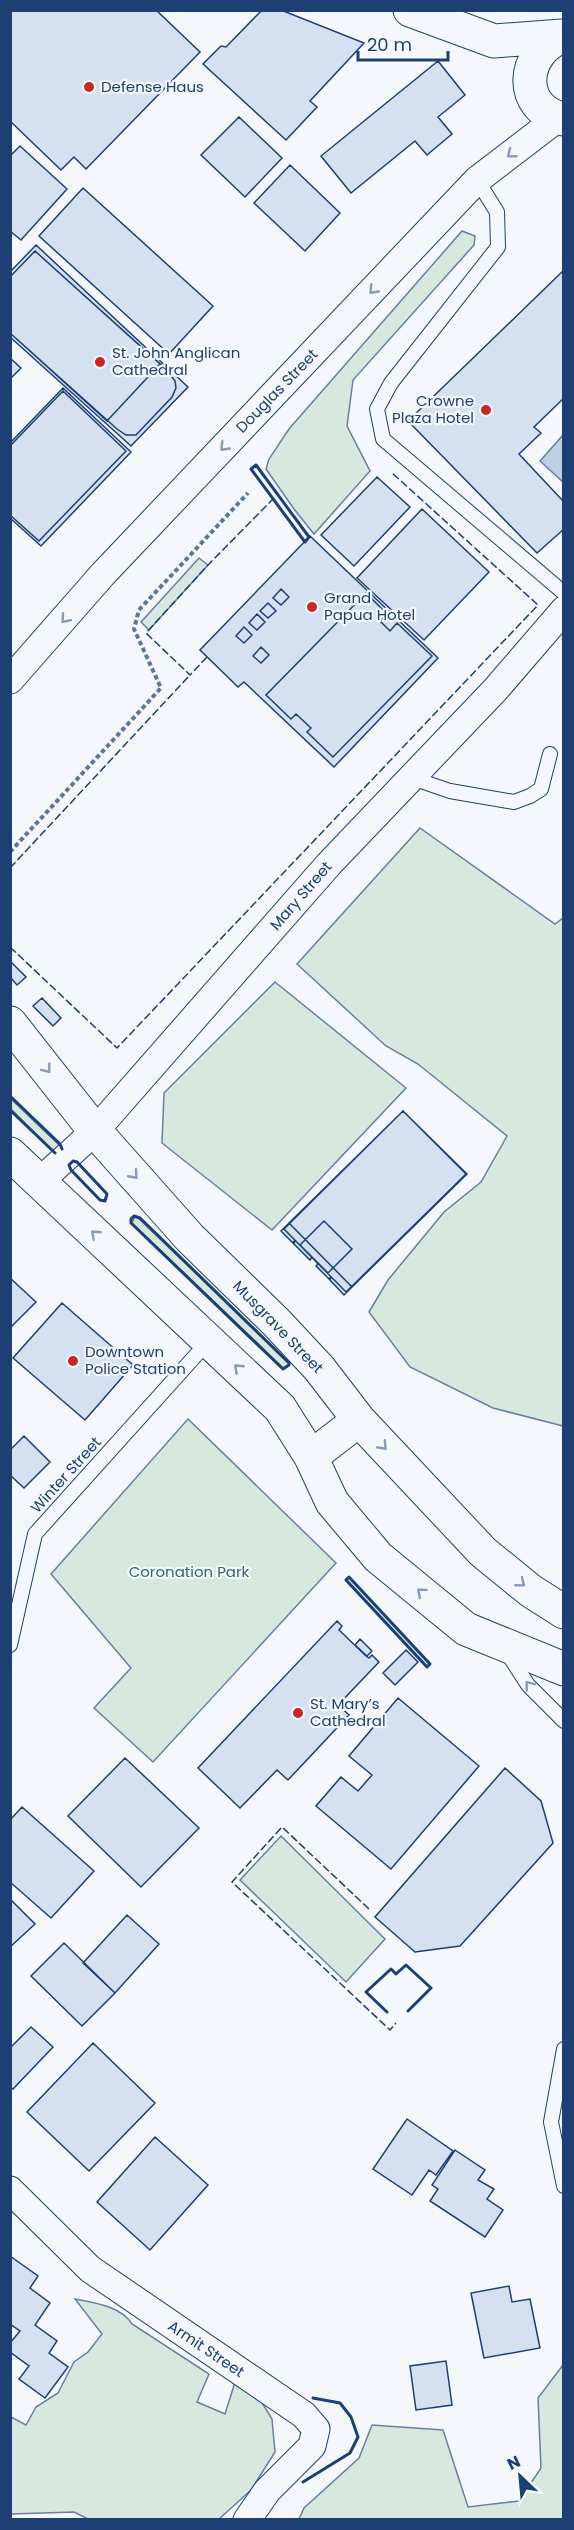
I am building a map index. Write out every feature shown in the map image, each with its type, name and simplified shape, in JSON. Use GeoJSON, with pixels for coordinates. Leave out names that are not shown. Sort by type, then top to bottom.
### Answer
{"type":"FeatureCollection","features":[{"type":"Feature","properties":{"kind":"street"},"geometry":{"type":"LineString","coordinates":[[410,10],[494,41],[563,36]]}},
{"type":"Feature","properties":{"kind":"street"},"geometry":{"type":"LineString","coordinates":[[530,85],[533,60],[546,46],[563,36]]}},
{"type":"Feature","properties":{"kind":"street"},"geometry":{"type":"LineString","coordinates":[[494,41],[530,85],[539,105],[561,119]]}},
{"type":"Feature","properties":{"kind":"street","name":"Douglas Street"},"geometry":{"type":"LineString","coordinates":[[10,680],[103,574],[477,180],[561,119]]}},
{"type":"Feature","properties":{"kind":"street","name":"Mary Street"},"geometry":{"type":"LineString","coordinates":[[39,1182],[95,1131],[329,864],[495,690],[564,610]]}},
{"type":"Feature","properties":{"kind":"street","name":"Musgrave Street"},"geometry":{"type":"LineString","coordinates":[[10,1023],[95,1131],[190,1238],[276,1322],[319,1368],[359,1420],[483,1552],[531,1591],[564,1612]]}},
{"type":"Feature","properties":{"kind":"street"},"geometry":{"type":"LineString","coordinates":[[10,1154],[280,1408],[311,1457],[332,1502],[378,1557],[466,1629],[564,1669]]}},
{"type":"Feature","properties":{"kind":"street"},"geometry":{"type":"LineString","coordinates":[[311,1457],[359,1420]]}},
{"type":"Feature","properties":{"kind":"street","name":"Armit Street"},"geometry":{"type":"LineString","coordinates":[[10,2190],[90,2269],[304,2415],[316,2428],[312,2446],[267,2491],[247,2520]]}},
{"type":"Feature","properties":{"kind":"lane"},"geometry":{"type":"LineString","coordinates":[[477,180],[496,212],[498,247],[392,382],[377,409],[383,439],[564,593]]}},
{"type":"Feature","properties":{"kind":"lane"},"geometry":{"type":"LineString","coordinates":[[412,778],[450,791],[514,802],[541,789],[550,753]]}},
{"type":"Feature","properties":{"kind":"lane","name":"Winter Street"},"geometry":{"type":"LineString","coordinates":[[10,1645],[35,1534],[197,1354]]}},
{"type":"Feature","properties":{"kind":"lane"},"geometry":{"type":"LineString","coordinates":[[501,1644],[528,1685],[564,1721]]}},
{"type":"Feature","properties":{"kind":"lane"},"geometry":{"type":"LineString","coordinates":[[564,2049],[551,2122],[564,2186]]}},
{"type":"Feature","properties":{"kind":"path"},"geometry":{"type":"LineString","coordinates":[[10,852],[161,688],[134,629],[139,610],[248,493]]}},
{"type":"Feature","properties":{"kind":"green space"},"geometry":{"type":"Polygon","coordinates":[[[462,231],[475,236],[474,245],[353,380],[347,426],[370,471],[314,534],[266,469],[269,459],[289,429],[462,231]]]}},
{"type":"Feature","properties":{"kind":"green space"},"geometry":{"type":"Polygon","coordinates":[[[199,558],[208,565],[149,630],[141,622],[199,558]]]}},
{"type":"Feature","properties":{"kind":"green space"},"geometry":{"type":"Polygon","coordinates":[[[420,828],[555,924],[563,918],[563,1426],[493,1408],[410,1367],[369,1312],[388,1280],[444,1212],[481,1182],[507,1136],[418,1064],[386,1046],[297,964],[420,828]]]}},
{"type":"Feature","properties":{"kind":"green space"},"geometry":{"type":"Polygon","coordinates":[[[275,982],[406,1088],[272,1230],[162,1143],[164,1093],[275,982]]]}},
{"type":"Feature","properties":{"kind":"green space"},"geometry":{"type":"Polygon","coordinates":[[[10,1098],[60,1146],[54,1152],[11,1109],[10,1098]]]}},
{"type":"Feature","properties":{"kind":"green space"},"geometry":{"type":"Polygon","coordinates":[[[135,1217],[289,1362],[288,1366],[283,1368],[132,1223],[135,1217]]]}},
{"type":"Feature","properties":{"kind":"green space","name":"Coronation Park"},"geometry":{"type":"Polygon","coordinates":[[[188,1419],[336,1563],[153,1762],[94,1708],[131,1668],[51,1574],[188,1419]]]}},
{"type":"Feature","properties":{"kind":"green space"},"geometry":{"type":"Polygon","coordinates":[[[349,1577],[430,1664],[427,1667],[346,1580],[349,1577]]]}},
{"type":"Feature","properties":{"kind":"green space"},"geometry":{"type":"Polygon","coordinates":[[[281,1836],[385,1939],[346,1982],[240,1880],[281,1836]]]}},
{"type":"Feature","properties":{"kind":"green space"},"geometry":{"type":"Polygon","coordinates":[[[75,2299],[114,2309],[132,2324],[209,2374],[197,2402],[225,2414],[236,2379],[255,2391],[272,2419],[275,2452],[251,2490],[219,2519],[88,2519],[74,2512],[11,2514],[11,2417],[26,2425],[36,2407],[58,2393],[74,2362],[88,2352],[102,2334],[75,2299]]]}},
{"type":"Feature","properties":{"kind":"green space"},"geometry":{"type":"Polygon","coordinates":[[[563,2365],[563,2519],[299,2519],[304,2508],[359,2458],[372,2425],[443,2430],[468,2507],[519,2501],[541,2468],[538,2398],[563,2365]]]}},
{"type":"Feature","properties":{"kind":"water"},"geometry":{"type":"Polygon","coordinates":[[[563,435],[563,482],[540,461],[563,435]]]}},
{"type":"Feature","properties":{"kind":"building","name":"Defense Haus"},"geometry":{"type":"Polygon","coordinates":[[[10,10],[156,10],[200,52],[86,169],[74,157],[61,170],[10,121],[10,10]]]}},
{"type":"Feature","properties":{"kind":"building"},"geometry":{"type":"Polygon","coordinates":[[[262,10],[281,10],[364,43],[310,101],[317,107],[286,140],[203,64],[221,46],[226,47],[262,10]]]}},
{"type":"Feature","properties":{"kind":"building"},"geometry":{"type":"Polygon","coordinates":[[[438,61],[465,95],[438,117],[452,134],[427,155],[415,141],[351,193],[321,156],[438,61]]]}},
{"type":"Feature","properties":{"kind":"building"},"geometry":{"type":"Polygon","coordinates":[[[239,117],[282,158],[245,197],[201,155],[239,117]]]}},
{"type":"Feature","properties":{"kind":"building"},"geometry":{"type":"Polygon","coordinates":[[[20,146],[67,189],[21,240],[10,231],[10,156],[20,146]]]}},
{"type":"Feature","properties":{"kind":"building"},"geometry":{"type":"Polygon","coordinates":[[[290,165],[340,213],[305,251],[254,203],[290,165]]]}},
{"type":"Feature","properties":{"kind":"building"},"geometry":{"type":"Polygon","coordinates":[[[83,188],[213,306],[169,354],[39,236],[83,188]]]}},
{"type":"Feature","properties":{"kind":"building","name":"St. John Anglican Cathedral"},"geometry":{"type":"Polygon","coordinates":[[[36,245],[188,387],[131,446],[10,337],[10,272],[36,245]]]}},
{"type":"Feature","properties":{"kind":"building","name":"St. John Anglican Cathedral"},"geometry":{"type":"Polygon","coordinates":[[[35,251],[160,364],[107,421],[10,333],[10,277],[35,251]]]}},
{"type":"Feature","properties":{"kind":"building","name":"St. John Anglican Cathedral"},"geometry":{"type":"Polygon","coordinates":[[[35,251],[167,370],[175,381],[176,388],[172,397],[136,435],[126,435],[117,429],[10,333],[10,277],[35,251]]]}},
{"type":"Feature","properties":{"kind":"building","name":"Crowne Plaza Hotel"},"geometry":{"type":"Polygon","coordinates":[[[564,270],[564,398],[534,427],[541,433],[519,454],[564,502],[564,529],[537,553],[408,421],[564,270]]]}},
{"type":"Feature","properties":{"kind":"building"},"geometry":{"type":"Polygon","coordinates":[[[10,358],[21,368],[10,379],[10,358]]]}},
{"type":"Feature","properties":{"kind":"building"},"geometry":{"type":"Polygon","coordinates":[[[63,388],[131,452],[41,546],[10,518],[10,443],[63,388]]]}},
{"type":"Feature","properties":{"kind":"building"},"geometry":{"type":"Polygon","coordinates":[[[63,391],[126,451],[39,541],[10,515],[10,446],[63,391]]]}},
{"type":"Feature","properties":{"kind":"building"},"geometry":{"type":"Polygon","coordinates":[[[63,391],[126,451],[39,541],[10,515],[10,446],[63,391]]]}},
{"type":"Feature","properties":{"kind":"building"},"geometry":{"type":"Polygon","coordinates":[[[377,477],[410,507],[354,566],[321,535],[377,477]]]}},
{"type":"Feature","properties":{"kind":"building"},"geometry":{"type":"Polygon","coordinates":[[[422,509],[489,572],[424,640],[357,578],[422,509]]]}},
{"type":"Feature","properties":{"kind":"building","name":"Grand Papua Hotel"},"geometry":{"type":"Polygon","coordinates":[[[310,536],[438,658],[334,767],[244,682],[238,687],[200,650],[310,536]]]}},
{"type":"Feature","properties":{"kind":"building"},"geometry":{"type":"Polygon","coordinates":[[[281,589],[289,597],[281,605],[273,598],[281,589]]]}},
{"type":"Feature","properties":{"kind":"building"},"geometry":{"type":"Polygon","coordinates":[[[366,593],[387,614],[380,621],[390,631],[397,623],[432,656],[333,757],[307,732],[311,728],[296,714],[291,719],[266,695],[366,593]]]}},
{"type":"Feature","properties":{"kind":"building"},"geometry":{"type":"Polygon","coordinates":[[[268,603],[276,611],[268,618],[260,611],[268,603]]]}},
{"type":"Feature","properties":{"kind":"building"},"geometry":{"type":"Polygon","coordinates":[[[257,614],[265,622],[257,630],[249,623],[257,614]]]}},
{"type":"Feature","properties":{"kind":"building"},"geometry":{"type":"Polygon","coordinates":[[[244,627],[252,635],[244,643],[236,636],[244,627]]]}},
{"type":"Feature","properties":{"kind":"building"},"geometry":{"type":"Polygon","coordinates":[[[261,647],[269,655],[261,663],[253,656],[261,647]]]}},
{"type":"Feature","properties":{"kind":"building"},"geometry":{"type":"Polygon","coordinates":[[[10,961],[26,977],[17,985],[10,977],[10,961]]]}},
{"type":"Feature","properties":{"kind":"building"},"geometry":{"type":"Polygon","coordinates":[[[42,998],[61,1018],[53,1026],[33,1006],[42,998]]]}},
{"type":"Feature","properties":{"kind":"building"},"geometry":{"type":"Polygon","coordinates":[[[403,1111],[466,1174],[344,1295],[330,1280],[331,1277],[329,1279],[316,1266],[318,1264],[312,1257],[310,1260],[294,1244],[295,1240],[293,1243],[281,1231],[403,1111]]]}},
{"type":"Feature","properties":{"kind":"building"},"geometry":{"type":"Polygon","coordinates":[[[403,1111],[467,1174],[346,1292],[284,1229],[403,1111]]]}},
{"type":"Feature","properties":{"kind":"building"},"geometry":{"type":"Polygon","coordinates":[[[403,1111],[466,1174],[346,1292],[284,1229],[403,1111]]]}},
{"type":"Feature","properties":{"kind":"building"},"geometry":{"type":"Polygon","coordinates":[[[403,1111],[467,1174],[352,1287],[289,1223],[403,1111]]]}},
{"type":"Feature","properties":{"kind":"building"},"geometry":{"type":"Polygon","coordinates":[[[324,1221],[352,1249],[328,1273],[300,1245],[324,1221]]]}},
{"type":"Feature","properties":{"kind":"building"},"geometry":{"type":"Polygon","coordinates":[[[10,1278],[36,1302],[10,1328],[10,1278]]]}},
{"type":"Feature","properties":{"kind":"building","name":"Downtown Police Station"},"geometry":{"type":"Polygon","coordinates":[[[62,1303],[133,1365],[85,1420],[13,1358],[62,1303]]]}},
{"type":"Feature","properties":{"kind":"building"},"geometry":{"type":"Polygon","coordinates":[[[24,1436],[50,1462],[24,1488],[10,1475],[10,1450],[24,1436]]]}},
{"type":"Feature","properties":{"kind":"building","name":"St. Mary’s Cathedral"},"geometry":{"type":"Polygon","coordinates":[[[337,1621],[342,1626],[339,1630],[366,1656],[369,1658],[372,1655],[379,1662],[338,1705],[349,1715],[288,1780],[277,1770],[240,1808],[198,1768],[337,1621]]]}},
{"type":"Feature","properties":{"kind":"building"},"geometry":{"type":"Polygon","coordinates":[[[360,1639],[372,1651],[367,1656],[355,1645],[360,1639]]]}},
{"type":"Feature","properties":{"kind":"building"},"geometry":{"type":"Polygon","coordinates":[[[406,1650],[418,1662],[395,1685],[383,1673],[406,1650]]]}},
{"type":"Feature","properties":{"kind":"building"},"geometry":{"type":"Polygon","coordinates":[[[398,1698],[479,1766],[391,1869],[316,1806],[341,1777],[358,1791],[372,1775],[349,1756],[398,1698]]]}},
{"type":"Feature","properties":{"kind":"building"},"geometry":{"type":"Polygon","coordinates":[[[125,1758],[199,1828],[141,1887],[68,1816],[125,1758]]]}},
{"type":"Feature","properties":{"kind":"building"},"geometry":{"type":"Polygon","coordinates":[[[505,1768],[541,1801],[553,1843],[460,1946],[415,1952],[375,1917],[505,1768]]]}},
{"type":"Feature","properties":{"kind":"building"},"geometry":{"type":"Polygon","coordinates":[[[22,1807],[94,1871],[51,1918],[10,1882],[10,1820],[22,1807]]]}},
{"type":"Feature","properties":{"kind":"building"},"geometry":{"type":"Polygon","coordinates":[[[10,1899],[35,1924],[10,1947],[10,1899]]]}},
{"type":"Feature","properties":{"kind":"building"},"geometry":{"type":"Polygon","coordinates":[[[127,1915],[159,1944],[115,1993],[83,1963],[127,1915]]]}},
{"type":"Feature","properties":{"kind":"building"},"geometry":{"type":"Polygon","coordinates":[[[64,1943],[115,1993],[82,2026],[31,1976],[64,1943]]]}},
{"type":"Feature","properties":{"kind":"building"},"geometry":{"type":"Polygon","coordinates":[[[31,2027],[53,2047],[13,2089],[10,2087],[10,2048],[31,2027]]]}},
{"type":"Feature","properties":{"kind":"building"},"geometry":{"type":"Polygon","coordinates":[[[93,2043],[155,2103],[89,2171],[27,2112],[93,2043]]]}},
{"type":"Feature","properties":{"kind":"building"},"geometry":{"type":"Polygon","coordinates":[[[407,2119],[453,2151],[436,2175],[429,2170],[412,2195],[373,2169],[407,2119]]]}},
{"type":"Feature","properties":{"kind":"building"},"geometry":{"type":"Polygon","coordinates":[[[155,2137],[208,2185],[150,2250],[97,2202],[155,2137]]]}},
{"type":"Feature","properties":{"kind":"building"},"geometry":{"type":"Polygon","coordinates":[[[455,2150],[485,2170],[478,2180],[494,2189],[487,2199],[503,2210],[485,2237],[430,2201],[438,2189],[432,2185],[455,2150]]]}},
{"type":"Feature","properties":{"kind":"building"},"geometry":{"type":"Polygon","coordinates":[[[10,2256],[38,2276],[30,2288],[50,2303],[35,2325],[57,2341],[49,2353],[68,2367],[45,2398],[19,2379],[29,2366],[10,2352],[10,2343],[20,2331],[10,2324],[10,2256]]]}},
{"type":"Feature","properties":{"kind":"building"},"geometry":{"type":"Polygon","coordinates":[[[509,2286],[512,2302],[530,2299],[540,2348],[484,2358],[471,2293],[509,2286]]]}},
{"type":"Feature","properties":{"kind":"building"},"geometry":{"type":"Polygon","coordinates":[[[446,2361],[452,2405],[416,2410],[410,2366],[446,2361]]]}},
{"type":"Feature","properties":{"kind":"fence"},"geometry":{"type":"LineString","coordinates":[[10,947],[117,1048],[538,605],[391,472]]}},
{"type":"Feature","properties":{"kind":"fence"},"geometry":{"type":"LineString","coordinates":[[207,657],[190,675],[146,633],[273,499]]}},
{"type":"Feature","properties":{"kind":"fence"},"geometry":{"type":"LineString","coordinates":[[10,868],[190,675]]}},
{"type":"Feature","properties":{"kind":"fence"},"geometry":{"type":"LineString","coordinates":[[345,1579],[427,1667]]}},
{"type":"Feature","properties":{"kind":"fence"},"geometry":{"type":"LineString","coordinates":[[369,1909],[282,1827],[232,1882],[390,2030],[396,2023]]}},
{"type":"Feature","properties":{"kind":"wall"},"geometry":{"type":"LineString","coordinates":[[256,465],[309,537],[305,542],[251,469],[256,465]]}},
{"type":"Feature","properties":{"kind":"wall"},"geometry":{"type":"LineString","coordinates":[[10,1096],[60,1144],[62,1149]]}},
{"type":"Feature","properties":{"kind":"wall"},"geometry":{"type":"LineString","coordinates":[[10,1110],[55,1153]]}},
{"type":"Feature","properties":{"kind":"wall"},"geometry":{"type":"LineString","coordinates":[[73,1161],[77,1162],[107,1194],[105,1201],[100,1200],[71,1170],[69,1165],[73,1161]]}},
{"type":"Feature","properties":{"kind":"wall"},"geometry":{"type":"LineString","coordinates":[[134,1216],[140,1218],[289,1365],[283,1369],[131,1223],[134,1216]]}},
{"type":"Feature","properties":{"kind":"wall"},"geometry":{"type":"LineString","coordinates":[[349,1577],[430,1664],[427,1667],[346,1580],[349,1577]]}},
{"type":"Feature","properties":{"kind":"wall"},"geometry":{"type":"LineString","coordinates":[[387,2012],[366,1992],[391,1969],[396,1974],[406,1965],[431,1988],[408,2011]]}},
{"type":"Feature","properties":{"kind":"wall"},"geometry":{"type":"LineString","coordinates":[[303,2482],[350,2453],[358,2437],[351,2417],[340,2403],[313,2398]]}},
{"type":"Feature","properties":{"kind":"place","name":"Defense Haus"},"geometry":{"type":"Point","coordinates":[89,87]}},
{"type":"Feature","properties":{"kind":"place","name":"St. John Anglican Cathedral"},"geometry":{"type":"Point","coordinates":[100,362]}},
{"type":"Feature","properties":{"kind":"place","name":"Crowne Plaza Hotel"},"geometry":{"type":"Point","coordinates":[486,410]}},
{"type":"Feature","properties":{"kind":"place","name":"Grand Papua Hotel"},"geometry":{"type":"Point","coordinates":[312,607]}},
{"type":"Feature","properties":{"kind":"place","name":"Downtown Police Station"},"geometry":{"type":"Point","coordinates":[73,1361]}},
{"type":"Feature","properties":{"kind":"place","name":"St. Mary’s Cathedral"},"geometry":{"type":"Point","coordinates":[298,1713]}}]}
